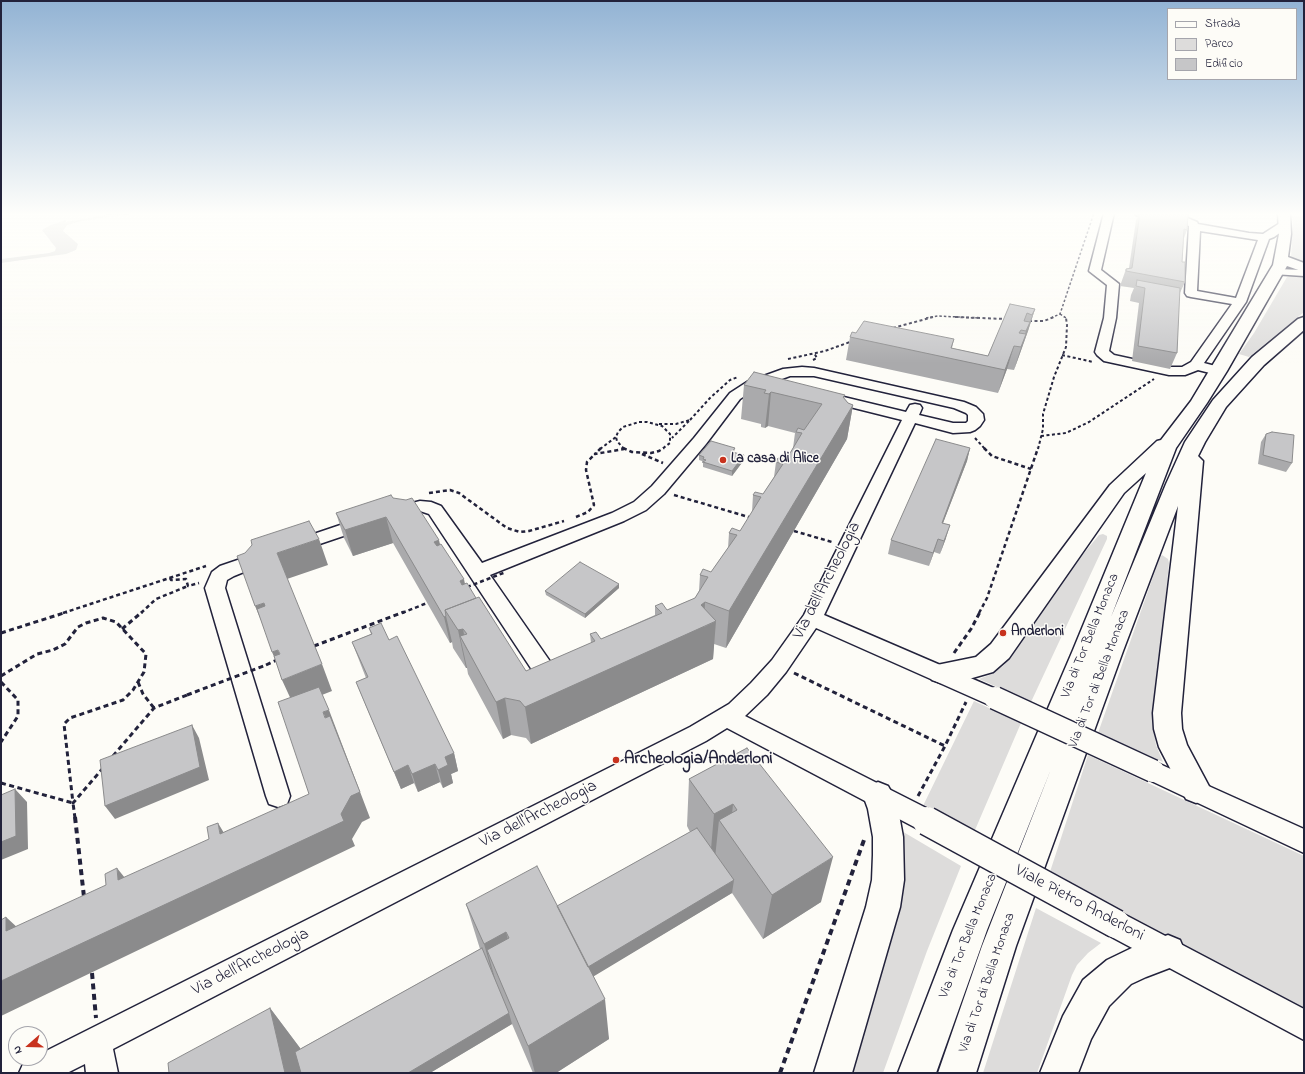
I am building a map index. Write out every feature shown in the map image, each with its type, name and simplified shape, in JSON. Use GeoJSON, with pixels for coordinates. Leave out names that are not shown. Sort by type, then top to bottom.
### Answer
{"type":"FeatureCollection","features":[{"type":"Feature","properties":{"kind":"main road"},"geometry":{"type":"LineString","coordinates":[[1279,265],[1304,268]]}},
{"type":"Feature","properties":{"kind":"main road","name":"Via di Tor Bella Monaca"},"geometry":{"type":"LineString","coordinates":[[917,1073],[970,930],[1086,650],[1156,472],[1183,441],[1198,403],[1218,372],[1279,265]]}},
{"type":"Feature","properties":{"kind":"main road","name":"Via di Tor di Bella Monaca"},"geometry":{"type":"LineString","coordinates":[[957,1073],[999,946],[1110,652],[1176,484],[1183,441],[1258,361],[1304,322]]}},
{"type":"Feature","properties":{"kind":"main road"},"geometry":{"type":"LineString","coordinates":[[941,673],[962,671],[984,665],[1000,651],[1118,489],[1183,441]]}},
{"type":"Feature","properties":{"kind":"main road"},"geometry":{"type":"LineString","coordinates":[[1183,441],[1167,713],[1168,729],[1173,747],[1196,790]]}},
{"type":"Feature","properties":{"kind":"main road"},"geometry":{"type":"LineString","coordinates":[[833,1073],[883,907],[888,880],[890,855],[888,837],[883,808],[878,795]]}},
{"type":"Feature","properties":{"kind":"main road"},"geometry":{"type":"LineString","coordinates":[[1059,1073],[1076,1029],[1091,1000],[1100,989],[1119,972],[1138,962],[1168,952]]}},
{"type":"Feature","properties":{"kind":"street"},"geometry":{"type":"LineString","coordinates":[[1097,263],[1095,271],[1112,284],[1110,318],[1102,352],[1109,358],[1169,371],[1185,371],[1196,365],[1240,302],[1254,263]]}},
{"type":"Feature","properties":{"kind":"street"},"geometry":{"type":"LineString","coordinates":[[1193,263],[1191,293],[1240,302]]}},
{"type":"Feature","properties":{"kind":"street"},"geometry":{"type":"LineString","coordinates":[[1279,265],[1304,273]]}},
{"type":"Feature","properties":{"kind":"street"},"geometry":{"type":"LineString","coordinates":[[1196,365],[1218,372]]}},
{"type":"Feature","properties":{"kind":"street"},"geometry":{"type":"LineString","coordinates":[[478,572],[626,514],[643,504],[658,490],[733,398],[742,390],[762,380],[788,372],[807,371],[959,405],[971,410],[976,416],[976,421],[973,425],[966,428],[953,428],[807,391]]}},
{"type":"Feature","properties":{"kind":"street"},"geometry":{"type":"LineString","coordinates":[[762,380],[792,388]]}},
{"type":"Feature","properties":{"kind":"street","name":"Via dell'Archeologia"},"geometry":{"type":"LineString","coordinates":[[35,1073],[698,734],[727,717],[744,704],[779,666],[812,618],[920,396]]}},
{"type":"Feature","properties":{"kind":"street"},"geometry":{"type":"LineString","coordinates":[[278,796],[216,590],[216,584],[219,577],[238,566],[408,508],[420,506],[430,507],[437,512],[548,676]]}},
{"type":"Feature","properties":{"kind":"street"},"geometry":{"type":"LineString","coordinates":[[812,618],[941,673],[1304,840]]}},
{"type":"Feature","properties":{"kind":"street","name":"Viale Pietro Anderloni"},"geometry":{"type":"LineString","coordinates":[[727,717],[878,795],[921,812],[1116,924],[1304,1026]]}},
{"type":"Feature","properties":{"kind":"street"},"geometry":{"type":"LineString","coordinates":[[97,1041],[102,1073]]}},
{"type":"Feature","properties":{"kind":"path"},"geometry":{"type":"LineString","coordinates":[[1023,320],[1044,321],[1060,314],[1077,263]]}},
{"type":"Feature","properties":{"kind":"path"},"geometry":{"type":"LineString","coordinates":[[941,673],[971,629],[987,598],[1031,468],[1041,436],[1044,414],[1054,377],[1066,347],[1066,318],[1060,314]]}},
{"type":"Feature","properties":{"kind":"path"},"geometry":{"type":"LineString","coordinates":[[893,328],[924,318],[938,316],[1009,319]]}},
{"type":"Feature","properties":{"kind":"path"},"geometry":{"type":"LineString","coordinates":[[785,360],[825,351],[855,340]]}},
{"type":"Feature","properties":{"kind":"path"},"geometry":{"type":"LineString","coordinates":[[1041,436],[1066,433],[1088,422],[1169,371]]}},
{"type":"Feature","properties":{"kind":"path"},"geometry":{"type":"LineString","coordinates":[[642,454],[659,451],[670,443],[671,438],[710,398],[730,380],[743,375]]}},
{"type":"Feature","properties":{"kind":"path"},"geometry":{"type":"LineString","coordinates":[[624,449],[596,454],[606,443],[616,437],[623,427],[630,424],[638,422],[676,424],[690,420]]}},
{"type":"Feature","properties":{"kind":"path"},"geometry":{"type":"LineString","coordinates":[[656,424],[667,430],[671,438]]}},
{"type":"Feature","properties":{"kind":"path"},"geometry":{"type":"LineString","coordinates":[[966,428],[992,456],[1031,468]]}},
{"type":"Feature","properties":{"kind":"path"},"geometry":{"type":"LineString","coordinates":[[616,437],[619,446],[624,449],[642,454],[676,468]]}},
{"type":"Feature","properties":{"kind":"path"},"geometry":{"type":"LineString","coordinates":[[658,490],[757,520]]}},
{"type":"Feature","properties":{"kind":"path"},"geometry":{"type":"LineString","coordinates":[[794,531],[847,546]]}},
{"type":"Feature","properties":{"kind":"path"},"geometry":{"type":"LineString","coordinates":[[463,589],[506,572]]}},
{"type":"Feature","properties":{"kind":"path"},"geometry":{"type":"LineString","coordinates":[[122,629],[156,599],[188,586],[219,577]]}},
{"type":"Feature","properties":{"kind":"path"},"geometry":{"type":"LineString","coordinates":[[170,578],[171,580],[186,579],[188,586]]}},
{"type":"Feature","properties":{"kind":"path"},"geometry":{"type":"LineString","coordinates":[[314,646],[427,603]]}},
{"type":"Feature","properties":{"kind":"path"},"geometry":{"type":"LineString","coordinates":[[1,676],[37,654],[53,650],[65,644],[78,627],[103,618],[116,622],[146,654],[144,672],[133,690],[123,700],[70,718],[64,724],[85,904]]}},
{"type":"Feature","properties":{"kind":"path"},"geometry":{"type":"LineString","coordinates":[[108,761],[154,708],[277,660]]}},
{"type":"Feature","properties":{"kind":"path"},"geometry":{"type":"LineString","coordinates":[[779,666],[945,746]]}},
{"type":"Feature","properties":{"kind":"path"},"geometry":{"type":"LineString","coordinates":[[1,682],[18,700],[18,716],[1,742]]}},
{"type":"Feature","properties":{"kind":"path"},"geometry":{"type":"LineString","coordinates":[[138,682],[142,694],[154,708]]}},
{"type":"Feature","properties":{"kind":"path"},"geometry":{"type":"LineString","coordinates":[[921,812],[945,746],[965,703],[989,695]]}},
{"type":"Feature","properties":{"kind":"path"},"geometry":{"type":"LineString","coordinates":[[73,803],[103,767]]}},
{"type":"Feature","properties":{"kind":"path"},"geometry":{"type":"LineString","coordinates":[[1,783],[73,803]]}},
{"type":"Feature","properties":{"kind":"path"},"geometry":{"type":"LineString","coordinates":[[780,1073],[865,838]]}},
{"type":"Feature","properties":{"kind":"path"},"geometry":{"type":"LineString","coordinates":[[92,973],[97,1041]]}},
{"type":"Feature","properties":{"kind":"green space"},"geometry":{"type":"Polygon","coordinates":[[[1292,275],[1304,276],[1304,312],[1249,357],[1239,354],[1254,333],[1287,277],[1292,275]]]}},
{"type":"Feature","properties":{"kind":"green space"},"geometry":{"type":"Polygon","coordinates":[[[1103,534],[1107,536],[1107,539],[1031,702],[979,679],[992,674],[1004,665],[1079,559],[1099,535],[1103,534]]]}},
{"type":"Feature","properties":{"kind":"green space"},"geometry":{"type":"Polygon","coordinates":[[[1162,555],[1168,559],[1169,563],[1153,726],[1156,745],[1163,762],[1098,733],[1160,557],[1162,555]]]}},
{"type":"Feature","properties":{"kind":"green space"},"geometry":{"type":"Polygon","coordinates":[[[974,701],[1021,723],[972,837],[921,810],[974,701]]]}},
{"type":"Feature","properties":{"kind":"green space"},"geometry":{"type":"Polygon","coordinates":[[[1088,755],[1304,856],[1304,1011],[1048,878],[1088,755]]]}},
{"type":"Feature","properties":{"kind":"green space"},"geometry":{"type":"Polygon","coordinates":[[[900,830],[961,866],[927,951],[883,1073],[843,1073],[904,874],[904,860],[900,830]]]}},
{"type":"Feature","properties":{"kind":"green space"},"geometry":{"type":"Polygon","coordinates":[[[1036,908],[1101,943],[1088,953],[1077,965],[1072,975],[1037,1073],[983,1073],[1036,908]]]}},
{"type":"Feature","properties":{"kind":"building"},"geometry":{"type":"Polygon","coordinates":[[[1133,263],[1185,263],[1185,282],[1126,271],[1126,269],[1132,268],[1133,263]]]}},
{"type":"Feature","properties":{"kind":"building"},"geometry":{"type":"Polygon","coordinates":[[[1137,280],[1180,288],[1177,353],[1138,346],[1145,288],[1136,286],[1137,280]]]}},
{"type":"Feature","properties":{"kind":"building"},"geometry":{"type":"Polygon","coordinates":[[[1010,304],[1035,309],[1032,315],[1027,313],[1024,321],[1030,322],[1026,331],[1021,330],[1019,333],[1026,334],[1021,347],[1014,346],[1005,370],[850,337],[852,332],[856,333],[864,321],[954,339],[951,348],[988,356],[1010,304]]]}},
{"type":"Feature","properties":{"kind":"building"},"geometry":{"type":"Polygon","coordinates":[[[754,372],[845,395],[843,397],[848,403],[853,405],[729,611],[705,602],[701,605],[716,621],[525,707],[520,701],[505,698],[496,702],[460,636],[467,634],[463,629],[458,630],[445,610],[479,597],[526,671],[595,641],[590,634],[596,632],[601,639],[662,613],[655,606],[662,603],[667,610],[695,598],[708,577],[700,575],[703,569],[711,572],[737,535],[729,533],[732,528],[740,531],[761,497],[753,495],[755,492],[763,494],[783,464],[776,462],[778,458],[786,460],[802,433],[796,432],[798,428],[804,430],[822,404],[771,392],[769,394],[764,393],[766,390],[744,385],[754,372]]]}},
{"type":"Feature","properties":{"kind":"building"},"geometry":{"type":"Polygon","coordinates":[[[1272,432],[1294,435],[1292,463],[1263,455],[1266,434],[1272,432]]]}},
{"type":"Feature","properties":{"kind":"building"},"geometry":{"type":"Polygon","coordinates":[[[936,439],[970,448],[942,523],[950,525],[944,541],[938,539],[933,553],[891,540],[936,439]]]}},
{"type":"Feature","properties":{"kind":"building","name":"La casa di Alice"},"geometry":{"type":"Polygon","coordinates":[[[711,441],[735,448],[732,452],[744,455],[732,471],[703,462],[706,460],[703,459],[704,457],[699,455],[711,441]]]}},
{"type":"Feature","properties":{"kind":"building"},"geometry":{"type":"Polygon","coordinates":[[[391,495],[393,498],[406,500],[412,498],[439,540],[434,542],[437,546],[441,544],[464,579],[460,581],[462,585],[467,583],[476,598],[445,610],[446,616],[444,617],[386,517],[345,530],[336,513],[391,495]]]}},
{"type":"Feature","properties":{"kind":"building"},"geometry":{"type":"Polygon","coordinates":[[[309,521],[319,539],[277,553],[322,664],[282,680],[274,656],[280,654],[278,650],[272,652],[257,609],[265,606],[264,603],[255,606],[237,556],[245,553],[252,545],[251,540],[309,521]]]}},
{"type":"Feature","properties":{"kind":"building"},"geometry":{"type":"Polygon","coordinates":[[[580,562],[619,584],[585,614],[545,591],[580,562]]]}},
{"type":"Feature","properties":{"kind":"building"},"geometry":{"type":"Polygon","coordinates":[[[381,623],[389,640],[397,636],[454,753],[445,757],[448,765],[438,770],[435,764],[412,774],[408,765],[394,772],[356,682],[368,677],[352,642],[372,634],[369,628],[381,623]]]}},
{"type":"Feature","properties":{"kind":"building"},"geometry":{"type":"Polygon","coordinates":[[[319,687],[329,710],[323,712],[325,718],[330,716],[360,792],[351,796],[341,814],[344,821],[1,981],[1,920],[6,917],[6,931],[106,885],[105,874],[117,868],[118,880],[209,839],[207,827],[218,823],[220,834],[309,794],[278,702],[319,687]]]}},
{"type":"Feature","properties":{"kind":"building"},"geometry":{"type":"Polygon","coordinates":[[[192,725],[200,767],[105,806],[100,760],[192,725]]]}},
{"type":"Feature","properties":{"kind":"building"},"geometry":{"type":"Polygon","coordinates":[[[747,748],[833,857],[772,895],[719,820],[737,810],[733,804],[714,814],[689,779],[747,748]]]}},
{"type":"Feature","properties":{"kind":"building"},"geometry":{"type":"Polygon","coordinates":[[[15,789],[16,836],[1,842],[1,795],[15,789]]]}},
{"type":"Feature","properties":{"kind":"building"},"geometry":{"type":"Polygon","coordinates":[[[697,828],[734,880],[588,967],[557,906],[697,828]]]}},
{"type":"Feature","properties":{"kind":"building"},"geometry":{"type":"Polygon","coordinates":[[[537,866],[605,999],[528,1046],[487,950],[509,938],[506,932],[484,944],[466,904],[537,866]]]}},
{"type":"Feature","properties":{"kind":"building"},"geometry":{"type":"Polygon","coordinates":[[[482,948],[509,1013],[408,1073],[301,1073],[295,1052],[482,948]]]}},
{"type":"Feature","properties":{"kind":"building"},"geometry":{"type":"Polygon","coordinates":[[[270,1008],[285,1073],[169,1073],[168,1063],[270,1008]]]}},
{"type":"Feature","properties":{"kind":"place","name":"La casa di Alice"},"geometry":{"type":"Point","coordinates":[723,460]}},
{"type":"Feature","properties":{"kind":"place","name":"Anderloni"},"geometry":{"type":"Point","coordinates":[1003,633]}},
{"type":"Feature","properties":{"kind":"place","name":"Archeologia/Anderloni"},"geometry":{"type":"Point","coordinates":[616,760]}}]}
